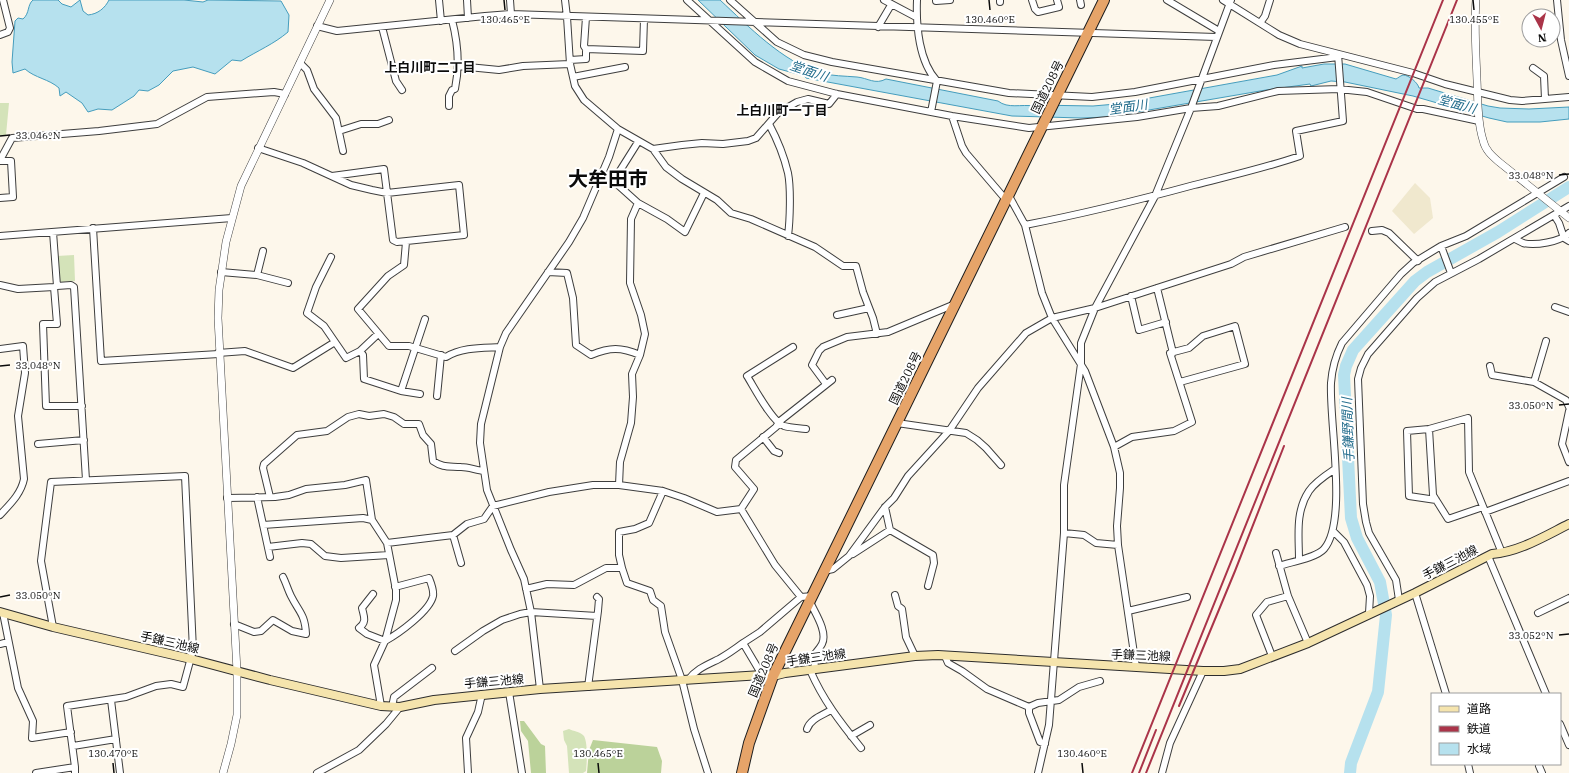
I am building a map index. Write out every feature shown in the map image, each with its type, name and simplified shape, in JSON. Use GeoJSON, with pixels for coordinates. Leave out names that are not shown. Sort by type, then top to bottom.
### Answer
{"type":"FeatureCollection","features":[{"type":"Feature","properties":{"kind":"highway","name":"国道208号"},"geometry":{"type":"LineString","coordinates":[[742,773],[749,743],[773,676],[1104,0]]}},
{"type":"Feature","properties":{"kind":"main road","name":"手鎌三池線"},"geometry":{"type":"LineString","coordinates":[[1,612],[53,627],[382,706],[396,707],[434,700],[540,689],[762,675],[773,676],[812,669],[915,656],[945,656],[1136,668],[1224,671],[1240,668],[1308,643],[1369,613],[1415,593],[1492,554],[1502,553],[1542,538],[1569,524]]}},
{"type":"Feature","properties":{"kind":"street"},"geometry":{"type":"LineString","coordinates":[[0,35],[8,32],[10,28],[4,0]]}},
{"type":"Feature","properties":{"kind":"street"},"geometry":{"type":"LineString","coordinates":[[223,773],[237,715],[237,671],[219,353],[218,318],[221,272],[226,242],[241,186],[330,0]]}},
{"type":"Feature","properties":{"kind":"street"},"geometry":{"type":"LineString","coordinates":[[439,0],[441,21]]}},
{"type":"Feature","properties":{"kind":"street"},"geometry":{"type":"LineString","coordinates":[[467,0],[468,18]]}},
{"type":"Feature","properties":{"kind":"street"},"geometry":{"type":"LineString","coordinates":[[510,0],[511,14]]}},
{"type":"Feature","properties":{"kind":"street"},"geometry":{"type":"LineString","coordinates":[[564,0],[567,17],[570,62],[575,86],[584,100],[618,129],[638,142],[653,149],[666,167],[717,200],[731,213],[751,219],[815,247],[843,266],[856,266],[877,334]]}},
{"type":"Feature","properties":{"kind":"street"},"geometry":{"type":"LineString","coordinates":[[687,0],[712,21],[742,52],[768,71],[788,81],[837,94],[952,116],[1029,128],[1137,117],[1191,108],[1218,106],[1278,91],[1339,86],[1367,92],[1417,110],[1424,109],[1479,121]]}},
{"type":"Feature","properties":{"kind":"street"},"geometry":{"type":"LineString","coordinates":[[730,0],[777,42],[804,55],[832,62],[1009,93],[1056,96],[1106,96],[1135,92],[1274,65],[1338,55]]}},
{"type":"Feature","properties":{"kind":"street"},"geometry":{"type":"LineString","coordinates":[[884,0],[916,17]]}},
{"type":"Feature","properties":{"kind":"street"},"geometry":{"type":"LineString","coordinates":[[917,0],[916,17],[920,45],[931,75],[937,81]]}},
{"type":"Feature","properties":{"kind":"street"},"geometry":{"type":"LineString","coordinates":[[936,0],[950,0]]}},
{"type":"Feature","properties":{"kind":"street"},"geometry":{"type":"LineString","coordinates":[[1032,0],[1035,9],[1038,12],[1059,7],[1057,0]]}},
{"type":"Feature","properties":{"kind":"street"},"geometry":{"type":"LineString","coordinates":[[1167,0],[1218,34]]}},
{"type":"Feature","properties":{"kind":"street"},"geometry":{"type":"LineString","coordinates":[[1223,0],[1230,2],[1279,35],[1300,44],[1338,55],[1413,73],[1510,100],[1522,101],[1569,97]]}},
{"type":"Feature","properties":{"kind":"street"},"geometry":{"type":"LineString","coordinates":[[1260,23],[1265,16],[1270,0]]}},
{"type":"Feature","properties":{"kind":"street"},"geometry":{"type":"LineString","coordinates":[[1476,0],[1474,19],[1477,92],[1479,121],[1483,141],[1488,152],[1499,162],[1558,212],[1569,218]]}},
{"type":"Feature","properties":{"kind":"street"},"geometry":{"type":"LineString","coordinates":[[1557,0],[1561,40],[1569,76]]}},
{"type":"Feature","properties":{"kind":"street"},"geometry":{"type":"LineString","coordinates":[[1038,773],[1049,726],[1052,701],[1064,533],[1064,485],[1066,462],[1081,364],[1081,343],[1095,308],[1155,196],[1191,108],[1200,80],[1230,2]]}},
{"type":"Feature","properties":{"kind":"street"},"geometry":{"type":"LineString","coordinates":[[878,27],[891,4]]}},
{"type":"Feature","properties":{"kind":"street"},"geometry":{"type":"LineString","coordinates":[[318,26],[337,31],[511,14],[1088,33],[1218,34]]}},
{"type":"Feature","properties":{"kind":"street"},"geometry":{"type":"LineString","coordinates":[[458,66],[499,70],[586,59],[586,49],[584,46],[586,17]]}},
{"type":"Feature","properties":{"kind":"street"},"geometry":{"type":"LineString","coordinates":[[586,49],[643,52],[644,19]]}},
{"type":"Feature","properties":{"kind":"street"},"geometry":{"type":"LineString","coordinates":[[449,106],[449,96],[452,90],[455,89],[458,66],[456,33],[452,20]]}},
{"type":"Feature","properties":{"kind":"street"},"geometry":{"type":"LineString","coordinates":[[382,27],[396,82],[402,90]]}},
{"type":"Feature","properties":{"kind":"street"},"geometry":{"type":"LineString","coordinates":[[1026,225],[1155,196],[1261,169],[1300,156],[1296,131],[1343,121],[1339,86],[1338,55]]}},
{"type":"Feature","properties":{"kind":"street"},"geometry":{"type":"LineString","coordinates":[[300,64],[307,70],[314,89],[336,118],[343,151]]}},
{"type":"Feature","properties":{"kind":"street"},"geometry":{"type":"LineString","coordinates":[[573,77],[625,67]]}},
{"type":"Feature","properties":{"kind":"street"},"geometry":{"type":"LineString","coordinates":[[1533,68],[1544,76],[1545,99]]}},
{"type":"Feature","properties":{"kind":"street"},"geometry":{"type":"LineString","coordinates":[[931,112],[937,81]]}},
{"type":"Feature","properties":{"kind":"street"},"geometry":{"type":"LineString","coordinates":[[0,198],[13,197],[11,161],[0,160],[12,138],[99,132],[157,124],[207,97],[274,92],[285,94]]}},
{"type":"Feature","properties":{"kind":"street"},"geometry":{"type":"LineString","coordinates":[[653,149],[702,143],[723,144],[748,141],[756,138],[778,114],[797,102],[808,99],[829,104],[837,94]]}},
{"type":"Feature","properties":{"kind":"street"},"geometry":{"type":"LineString","coordinates":[[952,116],[962,146],[966,153],[1008,198],[1026,225],[1042,293],[1052,318],[1085,371],[1114,447],[1120,473],[1117,526],[1118,545],[1136,668]]}},
{"type":"Feature","properties":{"kind":"street"},"geometry":{"type":"LineString","coordinates":[[339,131],[361,124],[378,124],[389,120]]}},
{"type":"Feature","properties":{"kind":"street"},"geometry":{"type":"LineString","coordinates":[[769,124],[776,136],[788,174],[790,223],[788,236]]}},
{"type":"Feature","properties":{"kind":"street"},"geometry":{"type":"LineString","coordinates":[[540,689],[531,612],[524,579],[487,490],[480,443],[481,424],[500,347],[506,333],[569,242],[583,218],[609,157],[618,129]]}},
{"type":"Feature","properties":{"kind":"street"},"geometry":{"type":"LineString","coordinates":[[638,142],[616,177],[616,182],[638,204],[667,219],[685,232],[704,193]]}},
{"type":"Feature","properties":{"kind":"street"},"geometry":{"type":"LineString","coordinates":[[258,148],[303,163],[352,185],[387,192],[459,185],[464,235],[406,242],[397,242],[392,240],[387,192],[384,169],[332,176]]}},
{"type":"Feature","properties":{"kind":"street"},"geometry":{"type":"LineString","coordinates":[[1279,566],[1314,555],[1324,550],[1333,531],[1336,511],[1331,383],[1336,354],[1342,343],[1401,274],[1418,261],[1441,246],[1466,236],[1564,176]]}},
{"type":"Feature","properties":{"kind":"street"},"geometry":{"type":"LineString","coordinates":[[619,485],[620,462],[631,423],[633,397],[632,374],[640,355],[645,334],[641,315],[630,283],[631,220],[638,204]]}},
{"type":"Feature","properties":{"kind":"street"},"geometry":{"type":"LineString","coordinates":[[1399,600],[1396,580],[1369,533],[1366,522],[1363,504],[1358,379],[1360,368],[1368,354],[1417,298],[1435,282],[1479,260],[1569,206]]}},
{"type":"Feature","properties":{"kind":"street"},"geometry":{"type":"LineString","coordinates":[[1558,212],[1559,223],[1566,240]]}},
{"type":"Feature","properties":{"kind":"street"},"geometry":{"type":"LineString","coordinates":[[0,236],[232,218]]}},
{"type":"Feature","properties":{"kind":"street"},"geometry":{"type":"LineString","coordinates":[[849,556],[885,507],[894,498],[908,476],[949,431],[978,388],[1026,333],[1052,318],[1095,308],[1231,264],[1244,257],[1346,227]]}},
{"type":"Feature","properties":{"kind":"street"},"geometry":{"type":"LineString","coordinates":[[93,228],[101,361],[245,351],[294,368],[335,342]]}},
{"type":"Feature","properties":{"kind":"street"},"geometry":{"type":"LineString","coordinates":[[1372,231],[1382,230],[1389,233],[1418,261]]}},
{"type":"Feature","properties":{"kind":"street"},"geometry":{"type":"LineString","coordinates":[[53,232],[57,324],[43,324],[46,406],[82,406]]}},
{"type":"Feature","properties":{"kind":"street"},"geometry":{"type":"LineString","coordinates":[[1566,240],[1569,233]]}},
{"type":"Feature","properties":{"kind":"street"},"geometry":{"type":"LineString","coordinates":[[1515,239],[1523,243],[1541,243],[1566,240]]}},
{"type":"Feature","properties":{"kind":"street"},"geometry":{"type":"LineString","coordinates":[[406,242],[404,265],[388,276],[358,309],[378,334],[389,346],[409,346],[446,357],[453,352],[478,348],[500,347]]}},
{"type":"Feature","properties":{"kind":"street"},"geometry":{"type":"LineString","coordinates":[[1441,246],[1451,273]]}},
{"type":"Feature","properties":{"kind":"street"},"geometry":{"type":"LineString","coordinates":[[257,275],[263,252]]}},
{"type":"Feature","properties":{"kind":"street"},"geometry":{"type":"LineString","coordinates":[[332,257],[316,287],[307,313],[324,326],[346,358],[360,351],[378,334]]}},
{"type":"Feature","properties":{"kind":"street"},"geometry":{"type":"LineString","coordinates":[[221,272],[257,275],[288,283]]}},
{"type":"Feature","properties":{"kind":"street"},"geometry":{"type":"LineString","coordinates":[[548,272],[567,274],[573,298],[576,345],[591,355],[604,349],[614,348],[629,350],[640,355]]}},
{"type":"Feature","properties":{"kind":"street"},"geometry":{"type":"LineString","coordinates":[[0,285],[18,289],[71,285],[74,287],[86,480]]}},
{"type":"Feature","properties":{"kind":"street"},"geometry":{"type":"LineString","coordinates":[[1157,288],[1174,352]]}},
{"type":"Feature","properties":{"kind":"street"},"geometry":{"type":"LineString","coordinates":[[1131,296],[1139,330],[1166,322]]}},
{"type":"Feature","properties":{"kind":"street"},"geometry":{"type":"LineString","coordinates":[[826,384],[812,365],[819,351],[823,347],[847,338],[888,332],[956,303]]}},
{"type":"Feature","properties":{"kind":"street"},"geometry":{"type":"LineString","coordinates":[[1555,307],[1569,312]]}},
{"type":"Feature","properties":{"kind":"street"},"geometry":{"type":"LineString","coordinates":[[837,315],[869,308]]}},
{"type":"Feature","properties":{"kind":"street"},"geometry":{"type":"LineString","coordinates":[[401,391],[425,319]]}},
{"type":"Feature","properties":{"kind":"street"},"geometry":{"type":"LineString","coordinates":[[1114,447],[1132,437],[1174,431],[1192,422],[1170,354],[1190,348],[1203,336],[1235,326],[1245,364],[1180,382]]}},
{"type":"Feature","properties":{"kind":"street"},"geometry":{"type":"LineString","coordinates":[[1534,382],[1546,341]]}},
{"type":"Feature","properties":{"kind":"street"},"geometry":{"type":"LineString","coordinates":[[0,349],[23,346],[25,373],[18,416],[24,479],[22,488],[0,515]]}},
{"type":"Feature","properties":{"kind":"street"},"geometry":{"type":"LineString","coordinates":[[793,347],[747,376],[762,401],[779,423],[784,426],[806,429]]}},
{"type":"Feature","properties":{"kind":"street"},"geometry":{"type":"LineString","coordinates":[[360,351],[363,355],[364,379],[401,391],[420,394]]}},
{"type":"Feature","properties":{"kind":"street"},"geometry":{"type":"LineString","coordinates":[[437,396],[441,355]]}},
{"type":"Feature","properties":{"kind":"street"},"geometry":{"type":"LineString","coordinates":[[1490,366],[1492,375],[1534,382],[1566,400],[1569,407]]}},
{"type":"Feature","properties":{"kind":"street"},"geometry":{"type":"LineString","coordinates":[[387,543],[453,535],[467,524],[484,519],[493,506],[548,492],[586,486],[619,485],[663,492],[684,498],[717,512],[741,509],[754,489],[735,467],[734,464],[736,460],[832,380]]}},
{"type":"Feature","properties":{"kind":"street"},"geometry":{"type":"LineString","coordinates":[[1569,411],[1562,444],[1569,462]]}},
{"type":"Feature","properties":{"kind":"street"},"geometry":{"type":"LineString","coordinates":[[270,497],[263,468],[264,464],[297,435],[327,431],[348,417],[360,414],[369,416],[384,414],[394,416],[404,424],[419,424],[423,435],[432,444],[433,461],[440,466],[462,467],[484,471]]}},
{"type":"Feature","properties":{"kind":"street"},"geometry":{"type":"LineString","coordinates":[[1436,500],[1409,496],[1407,430],[1429,429],[1468,418],[1469,472],[1502,553]]}},
{"type":"Feature","properties":{"kind":"street"},"geometry":{"type":"LineString","coordinates":[[897,423],[966,434],[977,440],[1001,465]]}},
{"type":"Feature","properties":{"kind":"street"},"geometry":{"type":"LineString","coordinates":[[1429,429],[1433,495],[1448,519],[1484,510],[1569,481]]}},
{"type":"Feature","properties":{"kind":"street"},"geometry":{"type":"LineString","coordinates":[[763,437],[774,450],[779,453]]}},
{"type":"Feature","properties":{"kind":"street"},"geometry":{"type":"LineString","coordinates":[[38,444],[84,440]]}},
{"type":"Feature","properties":{"kind":"street"},"geometry":{"type":"LineString","coordinates":[[1299,560],[1298,515],[1309,491],[1316,483],[1335,469]]}},
{"type":"Feature","properties":{"kind":"street"},"geometry":{"type":"LineString","coordinates":[[36,773],[75,770],[73,746],[66,706],[126,697],[156,686],[171,684],[183,687],[188,663],[191,659],[193,650],[185,476],[51,482],[40,561],[53,627]]}},
{"type":"Feature","properties":{"kind":"street"},"geometry":{"type":"LineString","coordinates":[[227,498],[289,495],[306,489],[345,485],[366,480],[372,520],[387,543],[396,600],[385,642],[374,666],[382,706]]}},
{"type":"Feature","properties":{"kind":"street"},"geometry":{"type":"LineString","coordinates":[[663,492],[649,523],[635,529],[619,532],[619,555],[627,583],[650,591],[653,600],[661,606],[665,632],[685,680],[694,729],[708,773]]}},
{"type":"Feature","properties":{"kind":"street"},"geometry":{"type":"LineString","coordinates":[[257,497],[270,557]]}},
{"type":"Feature","properties":{"kind":"street"},"geometry":{"type":"LineString","coordinates":[[885,507],[890,530],[933,554],[934,563],[928,586]]}},
{"type":"Feature","properties":{"kind":"street"},"geometry":{"type":"LineString","coordinates":[[741,509],[775,565],[801,597],[812,599],[822,630],[823,638],[822,644],[814,655],[812,669],[817,686],[832,710],[861,748]]}},
{"type":"Feature","properties":{"kind":"street"},"geometry":{"type":"LineString","coordinates":[[263,525],[363,518],[372,520]]}},
{"type":"Feature","properties":{"kind":"street"},"geometry":{"type":"LineString","coordinates":[[824,571],[833,569],[849,556],[890,530]]}},
{"type":"Feature","properties":{"kind":"street"},"geometry":{"type":"LineString","coordinates":[[1333,531],[1344,542],[1367,585],[1370,596],[1369,613]]}},
{"type":"Feature","properties":{"kind":"street"},"geometry":{"type":"LineString","coordinates":[[1064,533],[1084,535],[1096,543],[1118,545]]}},
{"type":"Feature","properties":{"kind":"street"},"geometry":{"type":"LineString","coordinates":[[453,535],[461,563]]}},
{"type":"Feature","properties":{"kind":"street"},"geometry":{"type":"LineString","coordinates":[[268,547],[302,543],[311,544],[325,556],[341,558],[389,555]]}},
{"type":"Feature","properties":{"kind":"street"},"geometry":{"type":"LineString","coordinates":[[1276,553],[1288,596],[1308,643]]}},
{"type":"Feature","properties":{"kind":"street"},"geometry":{"type":"LineString","coordinates":[[1488,556],[1546,693]]}},
{"type":"Feature","properties":{"kind":"street"},"geometry":{"type":"LineString","coordinates":[[526,589],[546,584],[574,585],[606,568],[622,568]]}},
{"type":"Feature","properties":{"kind":"street"},"geometry":{"type":"LineString","coordinates":[[234,624],[254,632],[261,631],[273,620],[292,631],[306,634],[306,624],[303,614],[291,596],[284,577]]}},
{"type":"Feature","properties":{"kind":"street"},"geometry":{"type":"LineString","coordinates":[[385,642],[421,613],[433,596],[433,587],[429,578],[395,586]]}},
{"type":"Feature","properties":{"kind":"street"},"geometry":{"type":"LineString","coordinates":[[1415,593],[1446,693]]}},
{"type":"Feature","properties":{"kind":"street"},"geometry":{"type":"LineString","coordinates":[[373,594],[362,608],[365,620],[364,624],[359,628],[367,634],[385,642]]}},
{"type":"Feature","properties":{"kind":"street"},"geometry":{"type":"LineString","coordinates":[[895,595],[898,606],[902,609],[906,638],[915,656]]}},
{"type":"Feature","properties":{"kind":"street"},"geometry":{"type":"LineString","coordinates":[[1272,656],[1256,615],[1267,602],[1288,596]]}},
{"type":"Feature","properties":{"kind":"street"},"geometry":{"type":"LineString","coordinates":[[588,687],[599,599],[597,597]]}},
{"type":"Feature","properties":{"kind":"street"},"geometry":{"type":"LineString","coordinates":[[685,680],[702,667],[718,660],[760,632],[801,597]]}},
{"type":"Feature","properties":{"kind":"street"},"geometry":{"type":"LineString","coordinates":[[1128,611],[1187,597]]}},
{"type":"Feature","properties":{"kind":"street"},"geometry":{"type":"LineString","coordinates":[[1538,613],[1569,598]]}},
{"type":"Feature","properties":{"kind":"street"},"geometry":{"type":"LineString","coordinates":[[1,612],[18,688],[33,721],[32,738],[71,732]]}},
{"type":"Feature","properties":{"kind":"street"},"geometry":{"type":"LineString","coordinates":[[455,651],[483,631],[502,620],[531,612],[597,616]]}},
{"type":"Feature","properties":{"kind":"street"},"geometry":{"type":"LineString","coordinates":[[0,644],[8,642]]}},
{"type":"Feature","properties":{"kind":"street"},"geometry":{"type":"LineString","coordinates":[[743,643],[762,675]]}},
{"type":"Feature","properties":{"kind":"street"},"geometry":{"type":"LineString","coordinates":[[945,656],[948,663],[987,689],[1029,707],[1038,703],[1059,700],[1079,687],[1100,680]]}},
{"type":"Feature","properties":{"kind":"street"},"geometry":{"type":"LineString","coordinates":[[317,773],[359,750],[386,724],[396,707],[394,697],[432,668]]}},
{"type":"Feature","properties":{"kind":"street"},"geometry":{"type":"LineString","coordinates":[[1162,773],[1170,743],[1203,670]]}},
{"type":"Feature","properties":{"kind":"street"},"geometry":{"type":"LineString","coordinates":[[509,692],[522,773]]}},
{"type":"Feature","properties":{"kind":"street"},"geometry":{"type":"LineString","coordinates":[[468,773],[466,738],[478,712],[482,694]]}},
{"type":"Feature","properties":{"kind":"street"},"geometry":{"type":"LineString","coordinates":[[111,700],[120,773]]}},
{"type":"Feature","properties":{"kind":"street"},"geometry":{"type":"LineString","coordinates":[[1029,707],[1028,713],[1040,742],[1045,744]]}},
{"type":"Feature","properties":{"kind":"street"},"geometry":{"type":"LineString","coordinates":[[807,729],[814,720],[832,710]]}},
{"type":"Feature","properties":{"kind":"street"},"geometry":{"type":"LineString","coordinates":[[851,736],[870,726]]}},
{"type":"Feature","properties":{"kind":"street"},"geometry":{"type":"LineString","coordinates":[[1561,726],[1569,745]]}},
{"type":"Feature","properties":{"kind":"street"},"geometry":{"type":"LineString","coordinates":[[73,746],[116,739]]}},
{"type":"Feature","properties":{"kind":"street"},"geometry":{"type":"LineString","coordinates":[[1539,766],[1542,773]]}},
{"type":"Feature","properties":{"kind":"shaded area"},"geometry":{"type":"Polygon","coordinates":[[[1415,183],[1430,198],[1433,218],[1414,234],[1392,211],[1415,183]]]}},
{"type":"Feature","properties":{"kind":"green space"},"geometry":{"type":"Polygon","coordinates":[[[0,103],[9,103],[6,135],[0,136],[0,103]]]}},
{"type":"Feature","properties":{"kind":"green space"},"geometry":{"type":"Polygon","coordinates":[[[74,255],[75,281],[61,282],[59,280],[57,256],[74,255]]]}},
{"type":"Feature","properties":{"kind":"green space"},"geometry":{"type":"Polygon","coordinates":[[[520,721],[524,721],[541,744],[545,746],[546,773],[531,773],[528,741],[521,731],[520,721]]]}},
{"type":"Feature","properties":{"kind":"green space"},"geometry":{"type":"Polygon","coordinates":[[[569,729],[581,734],[585,739],[587,748],[587,763],[586,771],[583,773],[569,773],[567,746],[564,740],[563,731],[569,729]]]}},
{"type":"Feature","properties":{"kind":"green space"},"geometry":{"type":"Polygon","coordinates":[[[593,740],[657,747],[662,761],[661,773],[587,773],[589,750],[593,740]]]}},
{"type":"Feature","properties":{"kind":"water"},"geometry":{"type":"Polygon","coordinates":[[[33,0],[58,0],[62,4],[71,7],[80,0],[83,11],[88,15],[101,10],[109,0],[184,0],[203,2],[208,0],[281,1],[289,15],[288,32],[271,44],[241,61],[232,60],[215,74],[193,67],[173,71],[159,85],[148,91],[139,90],[134,96],[112,110],[98,109],[88,112],[82,103],[66,92],[60,96],[59,88],[25,69],[13,73],[12,62],[15,21],[18,18],[23,19],[25,17],[33,0]]]}},
{"type":"Feature","properties":{"kind":"water","name":"堂面川"},"geometry":{"type":"Polygon","coordinates":[[[698,0],[720,0],[754,32],[779,52],[806,68],[820,73],[857,77],[875,81],[882,81],[886,79],[998,101],[1010,106],[1093,106],[1116,104],[1277,75],[1302,66],[1302,68],[1324,64],[1345,64],[1396,79],[1402,75],[1405,75],[1413,80],[1419,88],[1428,88],[1488,106],[1529,109],[1569,107],[1569,119],[1540,122],[1507,122],[1413,96],[1345,82],[1331,81],[1311,86],[1310,84],[1266,90],[1108,117],[1081,118],[1012,116],[806,78],[805,76],[779,69],[755,55],[698,0]]]}},
{"type":"Feature","properties":{"kind":"waterway","name":"手鎌野間川"},"geometry":{"type":"LineString","coordinates":[[1350,773],[1351,763],[1378,692],[1386,615],[1380,582],[1357,538],[1351,518],[1344,375],[1346,366],[1353,350],[1415,281],[1427,272],[1498,232],[1569,187]]}},
{"type":"Feature","properties":{"kind":"railway"},"geometry":{"type":"LineString","coordinates":[[1132,773],[1443,0]]}},
{"type":"Feature","properties":{"kind":"railway"},"geometry":{"type":"LineString","coordinates":[[1146,773],[1457,0]]}},
{"type":"Feature","properties":{"kind":"railway"},"geometry":{"type":"LineString","coordinates":[[1179,706],[1235,571],[1284,446]]}},
{"type":"Feature","properties":{"kind":"railway"},"geometry":{"type":"LineString","coordinates":[[1139,773],[1156,730]]}},
{"type":"Feature","properties":{"kind":"district","name":"上白川町二丁目"},"geometry":{"type":"Point","coordinates":[430,67]}},
{"type":"Feature","properties":{"kind":"district","name":"上白川町一丁目"},"geometry":{"type":"Point","coordinates":[782,110]}},
{"type":"Feature","properties":{"kind":"district","name":"大牟田市"},"geometry":{"type":"Point","coordinates":[608,178]}}]}
